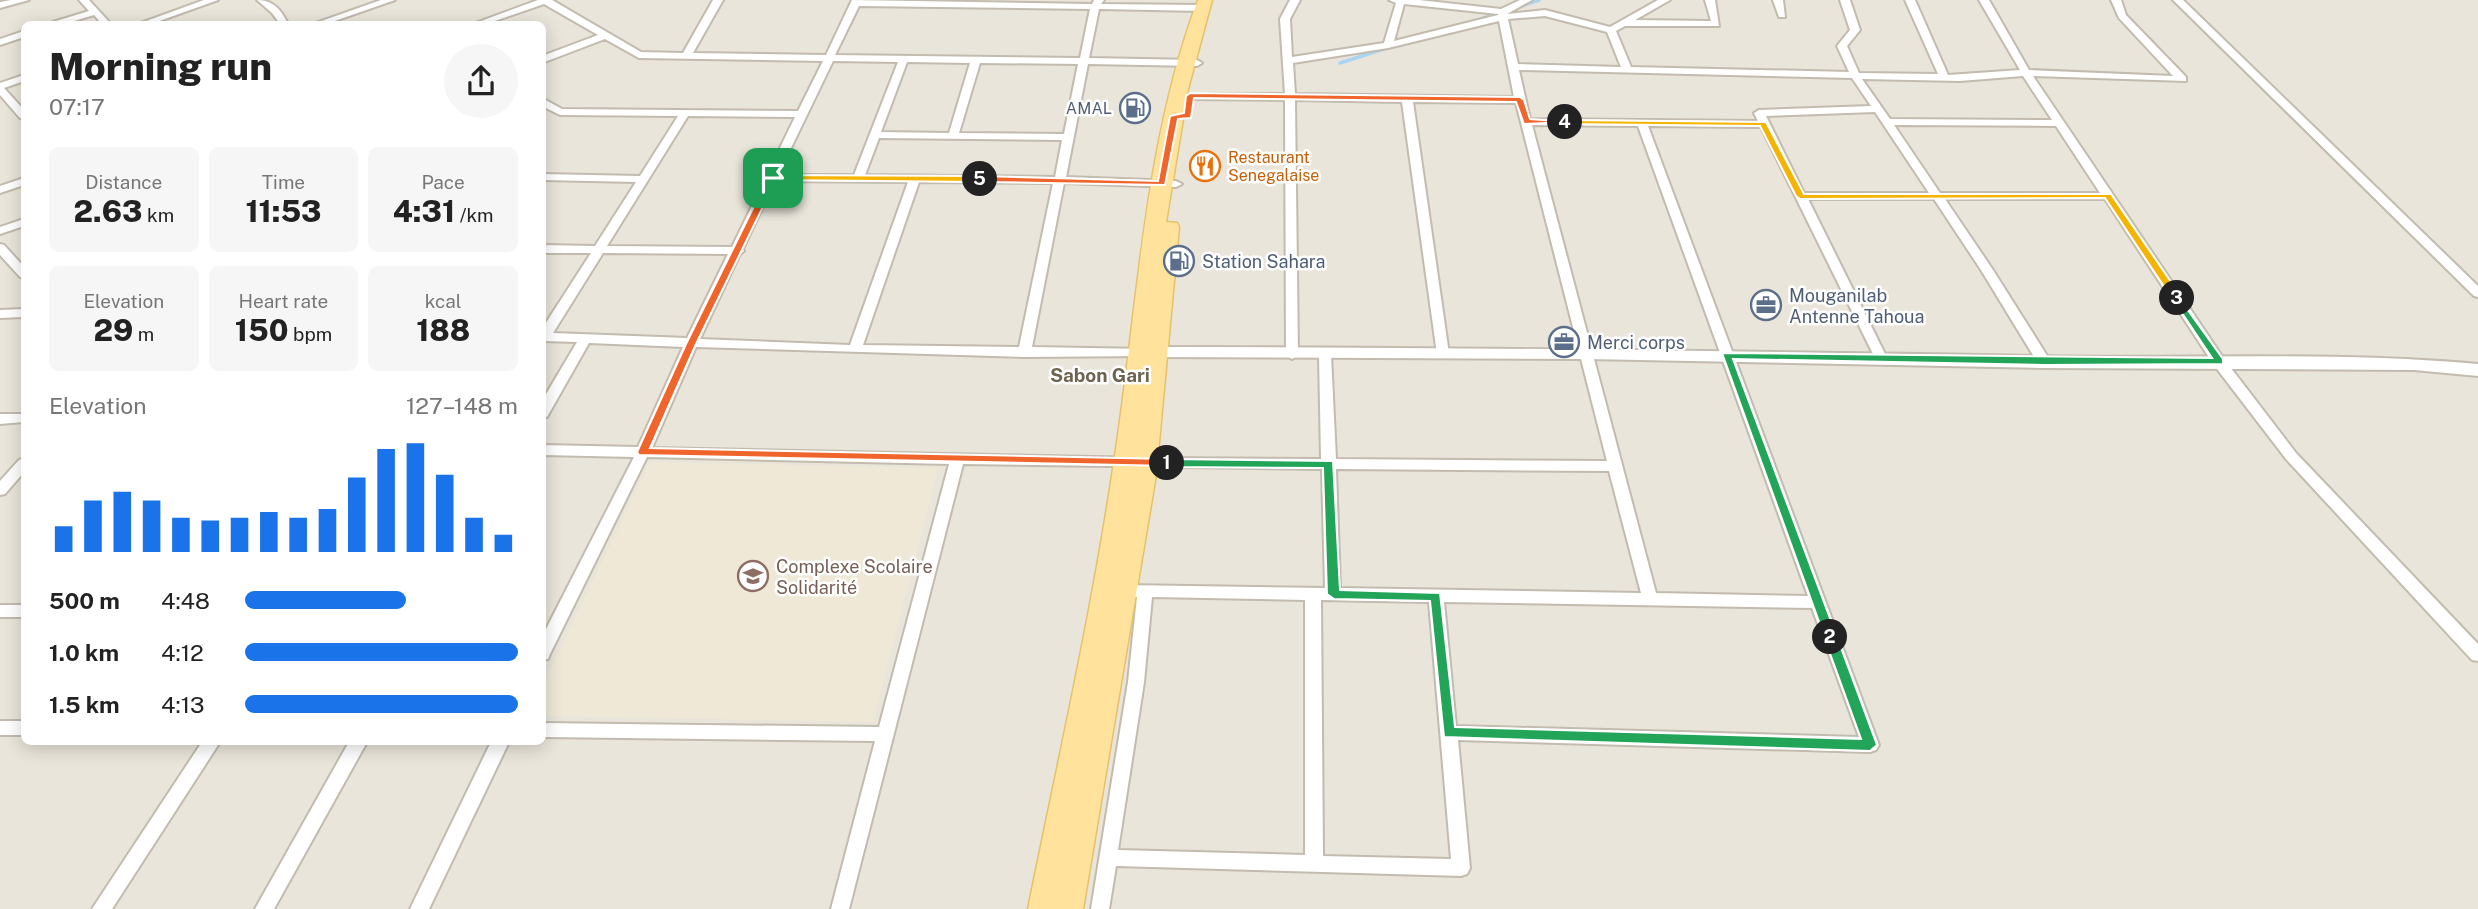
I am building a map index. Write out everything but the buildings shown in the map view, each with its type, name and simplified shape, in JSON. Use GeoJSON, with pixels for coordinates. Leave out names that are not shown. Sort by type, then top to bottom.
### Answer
{"type":"FeatureCollection","features":[{"type":"Feature","properties":{"kind":"main road"},"geometry":{"type":"LineString","coordinates":[[1068,909],[1135,462],[1159,244],[1191,63],[1208,3]]}},
{"type":"Feature","properties":{"kind":"main road"},"geometry":{"type":"LineString","coordinates":[[1043,909],[1103,663],[1135,591],[1135,462]]}},
{"type":"Feature","properties":{"kind":"street"},"geometry":{"type":"LineString","coordinates":[[0,5],[24,0]]}},
{"type":"Feature","properties":{"kind":"street"},"geometry":{"type":"LineString","coordinates":[[84,0],[104,21]]}},
{"type":"Feature","properties":{"kind":"street"},"geometry":{"type":"LineString","coordinates":[[152,21],[214,0]]}},
{"type":"Feature","properties":{"kind":"street"},"geometry":{"type":"LineString","coordinates":[[262,0],[276,11],[282,21]]}},
{"type":"Feature","properties":{"kind":"street"},"geometry":{"type":"LineString","coordinates":[[327,21],[390,0]]}},
{"type":"Feature","properties":{"kind":"street"},"geometry":{"type":"LineString","coordinates":[[486,21],[545,0],[639,55],[1191,63]]}},
{"type":"Feature","properties":{"kind":"street"},"geometry":{"type":"LineString","coordinates":[[686,56],[718,0]]}},
{"type":"Feature","properties":{"kind":"street"},"geometry":{"type":"LineString","coordinates":[[1292,355],[1290,97],[1285,19],[1295,0]]}},
{"type":"Feature","properties":{"kind":"street"},"geometry":{"type":"LineString","coordinates":[[1394,0],[1476,4],[1502,14]]}},
{"type":"Feature","properties":{"kind":"street"},"geometry":{"type":"LineString","coordinates":[[1388,45],[1401,0]]}},
{"type":"Feature","properties":{"kind":"street"},"geometry":{"type":"LineString","coordinates":[[1502,14],[1527,0]]}},
{"type":"Feature","properties":{"kind":"street"},"geometry":{"type":"LineString","coordinates":[[1288,61],[1388,45],[1502,14],[1545,13],[1611,30],[1665,0]]}},
{"type":"Feature","properties":{"kind":"street"},"geometry":{"type":"LineString","coordinates":[[1624,23],[1716,24],[1710,0]]}},
{"type":"Feature","properties":{"kind":"street"},"geometry":{"type":"LineString","coordinates":[[1778,0],[1782,15]]}},
{"type":"Feature","properties":{"kind":"street"},"geometry":{"type":"LineString","coordinates":[[1846,0],[1856,30],[1842,46],[1855,75],[2044,362]]}},
{"type":"Feature","properties":{"kind":"street"},"geometry":{"type":"LineString","coordinates":[[1910,0],[1944,77]]}},
{"type":"Feature","properties":{"kind":"street"},"geometry":{"type":"LineString","coordinates":[[1984,0],[2026,73],[2219,362],[2291,456],[2478,655]]}},
{"type":"Feature","properties":{"kind":"street"},"geometry":{"type":"LineString","coordinates":[[1513,67],[1944,77],[2026,73],[2182,79],[2122,16],[2116,0]]}},
{"type":"Feature","properties":{"kind":"street"},"geometry":{"type":"LineString","coordinates":[[2178,0],[2478,293]]}},
{"type":"Feature","properties":{"kind":"street"},"geometry":{"type":"LineString","coordinates":[[546,646],[643,452],[691,344],[856,1],[1208,3]]}},
{"type":"Feature","properties":{"kind":"street"},"geometry":{"type":"LineString","coordinates":[[1024,353],[1097,3]]}},
{"type":"Feature","properties":{"kind":"street"},"geometry":{"type":"LineString","coordinates":[[66,21],[95,12]]}},
{"type":"Feature","properties":{"kind":"street"},"geometry":{"type":"LineString","coordinates":[[1502,14],[1520,100],[1650,600]]}},
{"type":"Feature","properties":{"kind":"street"},"geometry":{"type":"LineString","coordinates":[[1611,30],[1626,68]]}},
{"type":"Feature","properties":{"kind":"street"},"geometry":{"type":"LineString","coordinates":[[0,42],[21,35]]}},
{"type":"Feature","properties":{"kind":"street"},"geometry":{"type":"LineString","coordinates":[[546,58],[605,36]]}},
{"type":"Feature","properties":{"kind":"street"},"geometry":{"type":"LineString","coordinates":[[858,178],[904,58]]}},
{"type":"Feature","properties":{"kind":"street"},"geometry":{"type":"LineString","coordinates":[[953,136],[976,59]]}},
{"type":"Feature","properties":{"kind":"street"},"geometry":{"type":"LineString","coordinates":[[21,79],[0,88],[21,112]]}},
{"type":"Feature","properties":{"kind":"street"},"geometry":{"type":"LineString","coordinates":[[1184,109],[1290,97],[1520,100]]}},
{"type":"Feature","properties":{"kind":"street"},"geometry":{"type":"LineString","coordinates":[[1407,98],[1443,354]]}},
{"type":"Feature","properties":{"kind":"street"},"geometry":{"type":"LineString","coordinates":[[546,104],[559,112],[803,114]]}},
{"type":"Feature","properties":{"kind":"street"},"geometry":{"type":"LineString","coordinates":[[1877,110],[1759,113],[1881,358]]}},
{"type":"Feature","properties":{"kind":"street"},"geometry":{"type":"LineString","coordinates":[[546,332],[685,113]]}},
{"type":"Feature","properties":{"kind":"street"},"geometry":{"type":"LineString","coordinates":[[1527,122],[1763,124]]}},
{"type":"Feature","properties":{"kind":"street"},"geometry":{"type":"LineString","coordinates":[[1886,122],[2060,123]]}},
{"type":"Feature","properties":{"kind":"street"},"geometry":{"type":"LineString","coordinates":[[1449,733],[1870,745],[1642,123]]}},
{"type":"Feature","properties":{"kind":"street"},"geometry":{"type":"LineString","coordinates":[[874,135],[1069,137]]}},
{"type":"Feature","properties":{"kind":"street"},"geometry":{"type":"LineString","coordinates":[[546,177],[642,179]]}},
{"type":"Feature","properties":{"kind":"street"},"geometry":{"type":"LineString","coordinates":[[773,178],[1060,180],[1169,184]]}},
{"type":"Feature","properties":{"kind":"street"},"geometry":{"type":"LineString","coordinates":[[855,349],[915,178]]}},
{"type":"Feature","properties":{"kind":"street"},"geometry":{"type":"LineString","coordinates":[[0,190],[21,182]]}},
{"type":"Feature","properties":{"kind":"street"},"geometry":{"type":"LineString","coordinates":[[1800,196],[2108,196]]}},
{"type":"Feature","properties":{"kind":"street"},"geometry":{"type":"LineString","coordinates":[[0,231],[21,223]]}},
{"type":"Feature","properties":{"kind":"street"},"geometry":{"type":"LineString","coordinates":[[0,248],[21,271]]}},
{"type":"Feature","properties":{"kind":"street"},"geometry":{"type":"LineString","coordinates":[[546,249],[738,251]]}},
{"type":"Feature","properties":{"kind":"street"},"geometry":{"type":"LineString","coordinates":[[0,314],[21,313]]}},
{"type":"Feature","properties":{"kind":"street"},"geometry":{"type":"LineString","coordinates":[[546,337],[1024,353],[1587,353],[2044,362],[2414,364],[2478,370]]}},
{"type":"Feature","properties":{"kind":"street"},"geometry":{"type":"LineString","coordinates":[[546,407],[585,339]]}},
{"type":"Feature","properties":{"kind":"street"},"geometry":{"type":"LineString","coordinates":[[1325,355],[1334,594]]}},
{"type":"Feature","properties":{"kind":"street"},"geometry":{"type":"LineString","coordinates":[[0,419],[21,418]]}},
{"type":"Feature","properties":{"kind":"street"},"geometry":{"type":"LineString","coordinates":[[546,450],[1135,462],[1615,466]]}},
{"type":"Feature","properties":{"kind":"street"},"geometry":{"type":"LineString","coordinates":[[840,909],[958,458]]}},
{"type":"Feature","properties":{"kind":"street"},"geometry":{"type":"LineString","coordinates":[[0,490],[21,466]]}},
{"type":"Feature","properties":{"kind":"street"},"geometry":{"type":"LineString","coordinates":[[1100,909],[1136,682],[1135,591],[1818,603]]}},
{"type":"Feature","properties":{"kind":"street"},"geometry":{"type":"LineString","coordinates":[[1313,594],[1314,864]]}},
{"type":"Feature","properties":{"kind":"street"},"geometry":{"type":"LineString","coordinates":[[1108,858],[1461,868],[1436,596]]}},
{"type":"Feature","properties":{"kind":"street"},"geometry":{"type":"LineString","coordinates":[[0,611],[21,611]]}},
{"type":"Feature","properties":{"kind":"street"},"geometry":{"type":"LineString","coordinates":[[0,728],[21,728]]}},
{"type":"Feature","properties":{"kind":"street"},"geometry":{"type":"LineString","coordinates":[[546,730],[886,734]]}},
{"type":"Feature","properties":{"kind":"street"},"geometry":{"type":"LineString","coordinates":[[101,909],[209,745]]}},
{"type":"Feature","properties":{"kind":"street"},"geometry":{"type":"LineString","coordinates":[[264,909],[356,745]]}},
{"type":"Feature","properties":{"kind":"street"},"geometry":{"type":"LineString","coordinates":[[419,909],[498,745]]}},
{"type":"Feature","properties":{"kind":"shaded area"},"geometry":{"type":"Polygon","coordinates":[[[0,0],[2478,0],[2478,909],[0,909],[0,0]]]}},
{"type":"Feature","properties":{"kind":"shaded area","name":"Complexe Scolaire Solidarité"},"geometry":{"type":"Polygon","coordinates":[[[650,462],[938,468],[873,722],[546,716],[546,678],[650,462]]]}},
{"type":"Feature","properties":{"kind":"waterway"},"geometry":{"type":"LineString","coordinates":[[1518,7],[1539,0]]}},
{"type":"Feature","properties":{"kind":"waterway"},"geometry":{"type":"LineString","coordinates":[[1465,24],[1500,13]]}},
{"type":"Feature","properties":{"kind":"waterway"},"geometry":{"type":"LineString","coordinates":[[1340,63],[1393,46]]}},
{"type":"Feature","properties":{"kind":"place","name":"AMAL"},"geometry":{"type":"Point","coordinates":[1135,108]}},
{"type":"Feature","properties":{"kind":"place","name":"Restaurant Senegalaise"},"geometry":{"type":"Point","coordinates":[1205,166]}},
{"type":"Feature","properties":{"kind":"place","name":"Station Sahara"},"geometry":{"type":"Point","coordinates":[1179,261]}},
{"type":"Feature","properties":{"kind":"place","name":"Mouganilab Antenne Tahoua"},"geometry":{"type":"Point","coordinates":[1766,305]}},
{"type":"Feature","properties":{"kind":"place","name":"Merci corps"},"geometry":{"type":"Point","coordinates":[1564,342]}},
{"type":"Feature","properties":{"kind":"place","name":"Complexe Scolaire Solidarité"},"geometry":{"type":"Point","coordinates":[753,576]}},
{"type":"Feature","properties":{"kind":"district","name":"Sabon Gari"},"geometry":{"type":"Point","coordinates":[1100,375]}},
{"type":"Feature","properties":{"kind":"route"},"geometry":{"type":"LineString","coordinates":[[1190,96],[1520,100],[1527,122],[1763,124],[1800,196],[2108,196],[2219,362],[2044,362],[1726,355],[1870,745],[1449,733],[1436,596],[1334,594],[1329,464],[1145,463],[643,452],[691,344],[773,178],[1060,180],[1162,184],[1174,116],[1188,116],[1190,96]]}}]}
